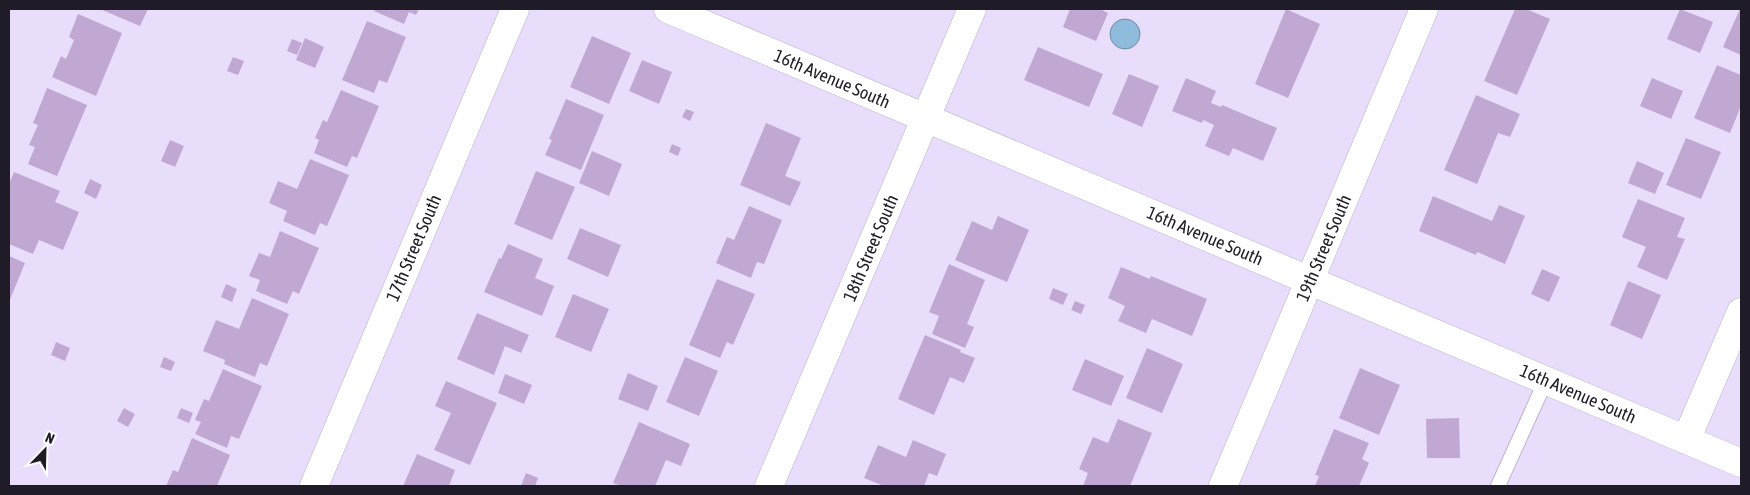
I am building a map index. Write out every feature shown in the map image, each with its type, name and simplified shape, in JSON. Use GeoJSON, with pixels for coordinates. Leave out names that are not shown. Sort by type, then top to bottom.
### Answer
{"type":"FeatureCollection","features":[{"type":"Feature","properties":{"kind":"street","name":"17th Street South"},"geometry":{"type":"LineString","coordinates":[[314,486],[515,9]]}},
{"type":"Feature","properties":{"kind":"street","name":"16th Avenue South"},"geometry":{"type":"LineString","coordinates":[[668,9],[1310,279],[1741,463]]}},
{"type":"Feature","properties":{"kind":"street","name":"18th Street South"},"geometry":{"type":"LineString","coordinates":[[769,486],[972,9]]}},
{"type":"Feature","properties":{"kind":"street","name":"19th Street South"},"geometry":{"type":"LineString","coordinates":[[1223,486],[1424,9]]}},
{"type":"Feature","properties":{"kind":"street"},"geometry":{"type":"LineString","coordinates":[[1686,440],[1741,312]]}},
{"type":"Feature","properties":{"kind":"lane"},"geometry":{"type":"LineString","coordinates":[[1498,486],[1546,380]]}},
{"type":"Feature","properties":{"kind":"water"},"geometry":{"type":"Polygon","coordinates":[[[1125,19],[1136,23],[1140,34],[1136,45],[1125,49],[1114,45],[1110,34],[1114,23],[1125,19]]]}},
{"type":"Feature","properties":{"kind":"building"},"geometry":{"type":"Polygon","coordinates":[[[100,9],[148,9],[140,26],[100,9]]]}},
{"type":"Feature","properties":{"kind":"building"},"geometry":{"type":"Polygon","coordinates":[[[375,9],[419,9],[416,15],[409,12],[404,24],[374,11],[375,9]]]}},
{"type":"Feature","properties":{"kind":"building"},"geometry":{"type":"Polygon","coordinates":[[[1070,9],[1102,9],[1108,13],[1096,41],[1063,27],[1070,9]]]}},
{"type":"Feature","properties":{"kind":"building"},"geometry":{"type":"Polygon","coordinates":[[[1286,9],[1320,24],[1288,98],[1255,84],[1286,9]]]}},
{"type":"Feature","properties":{"kind":"building"},"geometry":{"type":"Polygon","coordinates":[[[1515,9],[1526,9],[1550,19],[1517,95],[1484,81],[1515,9]]]}},
{"type":"Feature","properties":{"kind":"building"},"geometry":{"type":"Polygon","coordinates":[[[1680,9],[1713,22],[1700,53],[1667,39],[1680,9]]]}},
{"type":"Feature","properties":{"kind":"building"},"geometry":{"type":"Polygon","coordinates":[[[1741,9],[1741,55],[1723,47],[1741,9]]]}},
{"type":"Feature","properties":{"kind":"building"},"geometry":{"type":"Polygon","coordinates":[[[78,14],[122,33],[96,96],[52,77],[61,56],[66,59],[74,40],[69,37],[78,14]]]}},
{"type":"Feature","properties":{"kind":"building"},"geometry":{"type":"Polygon","coordinates":[[[367,21],[406,37],[387,83],[379,80],[374,93],[342,80],[367,21]]]}},
{"type":"Feature","properties":{"kind":"building"},"geometry":{"type":"Polygon","coordinates":[[[592,36],[631,53],[609,104],[570,87],[592,36]]]}},
{"type":"Feature","properties":{"kind":"building"},"geometry":{"type":"Polygon","coordinates":[[[305,38],[324,47],[315,68],[296,60],[305,38]]]}},
{"type":"Feature","properties":{"kind":"building"},"geometry":{"type":"Polygon","coordinates":[[[292,39],[302,43],[297,55],[287,51],[292,39]]]}},
{"type":"Feature","properties":{"kind":"building"},"geometry":{"type":"Polygon","coordinates":[[[1038,47],[1103,74],[1089,107],[1024,80],[1038,47]]]}},
{"type":"Feature","properties":{"kind":"building"},"geometry":{"type":"Polygon","coordinates":[[[233,57],[244,61],[238,75],[227,71],[233,57]]]}},
{"type":"Feature","properties":{"kind":"building"},"geometry":{"type":"Polygon","coordinates":[[[642,60],[672,72],[659,104],[629,91],[642,60]]]}},
{"type":"Feature","properties":{"kind":"building"},"geometry":{"type":"Polygon","coordinates":[[[1717,65],[1741,75],[1741,106],[1730,133],[1694,118],[1717,65]]]}},
{"type":"Feature","properties":{"kind":"building"},"geometry":{"type":"Polygon","coordinates":[[[1129,74],[1159,86],[1142,127],[1112,114],[1129,74]]]}},
{"type":"Feature","properties":{"kind":"building"},"geometry":{"type":"Polygon","coordinates":[[[1186,78],[1216,91],[1211,103],[1221,107],[1222,105],[1277,128],[1263,161],[1233,148],[1229,156],[1205,146],[1214,125],[1203,120],[1202,123],[1172,111],[1186,78]]]}},
{"type":"Feature","properties":{"kind":"building"},"geometry":{"type":"Polygon","coordinates":[[[1652,78],[1683,91],[1671,119],[1640,106],[1652,78]]]}},
{"type":"Feature","properties":{"kind":"building"},"geometry":{"type":"Polygon","coordinates":[[[47,88],[87,105],[57,176],[28,164],[35,147],[29,145],[38,125],[33,123],[47,88]]]}},
{"type":"Feature","properties":{"kind":"building"},"geometry":{"type":"Polygon","coordinates":[[[341,90],[379,106],[357,158],[352,156],[347,167],[314,153],[319,140],[315,138],[323,120],[327,122],[341,90]]]}},
{"type":"Feature","properties":{"kind":"building"},"geometry":{"type":"Polygon","coordinates":[[[1476,95],[1520,114],[1510,137],[1498,133],[1477,184],[1444,170],[1476,95]]]}},
{"type":"Feature","properties":{"kind":"building"},"geometry":{"type":"Polygon","coordinates":[[[566,99],[604,115],[581,170],[545,155],[552,140],[549,139],[566,99]]]}},
{"type":"Feature","properties":{"kind":"building"},"geometry":{"type":"Polygon","coordinates":[[[686,109],[694,112],[690,121],[682,117],[686,109]]]}},
{"type":"Feature","properties":{"kind":"building"},"geometry":{"type":"Polygon","coordinates":[[[766,123],[801,138],[785,176],[801,182],[790,206],[740,185],[766,123]]]}},
{"type":"Feature","properties":{"kind":"building"},"geometry":{"type":"Polygon","coordinates":[[[1686,138],[1721,152],[1701,199],[1666,185],[1686,138]]]}},
{"type":"Feature","properties":{"kind":"building"},"geometry":{"type":"Polygon","coordinates":[[[170,140],[184,146],[175,167],[161,161],[170,140]]]}},
{"type":"Feature","properties":{"kind":"building"},"geometry":{"type":"Polygon","coordinates":[[[672,144],[681,148],[678,156],[669,152],[672,144]]]}},
{"type":"Feature","properties":{"kind":"building"},"geometry":{"type":"Polygon","coordinates":[[[592,151],[622,164],[609,196],[579,183],[592,151]]]}},
{"type":"Feature","properties":{"kind":"building"},"geometry":{"type":"Polygon","coordinates":[[[310,159],[349,175],[327,226],[320,223],[315,235],[283,221],[287,211],[269,203],[278,181],[297,189],[310,159]]]}},
{"type":"Feature","properties":{"kind":"building"},"geometry":{"type":"Polygon","coordinates":[[[1637,161],[1664,173],[1655,194],[1628,183],[1637,161]]]}},
{"type":"Feature","properties":{"kind":"building"},"geometry":{"type":"Polygon","coordinates":[[[536,171],[575,187],[552,240],[514,224],[536,171]]]}},
{"type":"Feature","properties":{"kind":"building"},"geometry":{"type":"Polygon","coordinates":[[[14,172],[60,191],[55,202],[79,212],[63,250],[39,240],[33,254],[9,244],[9,184],[14,172]]]}},
{"type":"Feature","properties":{"kind":"building"},"geometry":{"type":"Polygon","coordinates":[[[90,179],[102,185],[96,199],[84,193],[90,179]]]}},
{"type":"Feature","properties":{"kind":"building"},"geometry":{"type":"Polygon","coordinates":[[[1433,196],[1492,221],[1499,205],[1525,216],[1505,264],[1477,252],[1476,255],[1419,231],[1433,196]]]}},
{"type":"Feature","properties":{"kind":"building"},"geometry":{"type":"Polygon","coordinates":[[[1638,199],[1685,218],[1677,237],[1685,239],[1667,280],[1637,267],[1646,247],[1622,237],[1638,199]]]}},
{"type":"Feature","properties":{"kind":"building"},"geometry":{"type":"Polygon","coordinates":[[[749,206],[782,220],[764,264],[757,262],[751,278],[716,263],[727,237],[734,240],[749,206]]]}},
{"type":"Feature","properties":{"kind":"building"},"geometry":{"type":"Polygon","coordinates":[[[998,216],[1029,230],[1007,282],[955,260],[972,221],[992,230],[998,216]]]}},
{"type":"Feature","properties":{"kind":"building"},"geometry":{"type":"Polygon","coordinates":[[[580,228],[621,245],[608,277],[567,259],[580,228]]]}},
{"type":"Feature","properties":{"kind":"building"},"geometry":{"type":"Polygon","coordinates":[[[280,231],[319,248],[299,294],[293,291],[287,304],[256,291],[260,280],[249,276],[259,253],[270,257],[280,231]]]}},
{"type":"Feature","properties":{"kind":"building"},"geometry":{"type":"Polygon","coordinates":[[[508,244],[543,259],[535,278],[554,286],[542,316],[484,292],[499,258],[501,259],[508,244]]]}},
{"type":"Feature","properties":{"kind":"building"},"geometry":{"type":"Polygon","coordinates":[[[9,256],[25,263],[9,302],[9,256]]]}},
{"type":"Feature","properties":{"kind":"building"},"geometry":{"type":"Polygon","coordinates":[[[949,264],[985,280],[967,324],[974,327],[965,348],[932,334],[939,316],[929,312],[949,264]]]}},
{"type":"Feature","properties":{"kind":"building"},"geometry":{"type":"Polygon","coordinates":[[[1121,267],[1150,279],[1151,276],[1207,299],[1192,336],[1152,319],[1146,333],[1118,321],[1125,306],[1108,298],[1121,267]]]}},
{"type":"Feature","properties":{"kind":"building"},"geometry":{"type":"Polygon","coordinates":[[[1542,269],[1560,277],[1549,302],[1531,294],[1542,269]]]}},
{"type":"Feature","properties":{"kind":"building"},"geometry":{"type":"Polygon","coordinates":[[[717,279],[755,294],[733,345],[727,342],[720,358],[689,345],[717,279]]]}},
{"type":"Feature","properties":{"kind":"building"},"geometry":{"type":"Polygon","coordinates":[[[1628,281],[1661,295],[1642,339],[1610,325],[1628,281]]]}},
{"type":"Feature","properties":{"kind":"building"},"geometry":{"type":"Polygon","coordinates":[[[226,284],[237,289],[232,302],[221,297],[226,284]]]}},
{"type":"Feature","properties":{"kind":"building"},"geometry":{"type":"Polygon","coordinates":[[[1053,288],[1068,294],[1063,305],[1049,299],[1053,288]]]}},
{"type":"Feature","properties":{"kind":"building"},"geometry":{"type":"Polygon","coordinates":[[[573,294],[609,309],[591,352],[555,337],[573,294]]]}},
{"type":"Feature","properties":{"kind":"building"},"geometry":{"type":"Polygon","coordinates":[[[252,298],[289,314],[267,366],[260,363],[255,377],[224,364],[225,360],[203,351],[216,320],[239,329],[252,298]]]}},
{"type":"Feature","properties":{"kind":"building"},"geometry":{"type":"Polygon","coordinates":[[[1075,301],[1085,305],[1081,314],[1071,310],[1075,301]]]}},
{"type":"Feature","properties":{"kind":"building"},"geometry":{"type":"Polygon","coordinates":[[[477,313],[529,335],[521,353],[505,346],[494,375],[457,359],[477,313]]]}},
{"type":"Feature","properties":{"kind":"building"},"geometry":{"type":"Polygon","coordinates":[[[925,335],[975,358],[964,383],[950,377],[934,415],[898,399],[925,335]]]}},
{"type":"Feature","properties":{"kind":"building"},"geometry":{"type":"Polygon","coordinates":[[[56,342],[70,348],[65,361],[51,355],[56,342]]]}},
{"type":"Feature","properties":{"kind":"building"},"geometry":{"type":"Polygon","coordinates":[[[1147,348],[1183,364],[1162,413],[1126,398],[1147,348]]]}},
{"type":"Feature","properties":{"kind":"building"},"geometry":{"type":"Polygon","coordinates":[[[164,357],[175,362],[171,371],[160,367],[164,357]]]}},
{"type":"Feature","properties":{"kind":"building"},"geometry":{"type":"Polygon","coordinates":[[[685,357],[718,371],[699,416],[666,402],[685,357]]]}},
{"type":"Feature","properties":{"kind":"building"},"geometry":{"type":"Polygon","coordinates":[[[1085,359],[1124,376],[1111,406],[1072,390],[1085,359]]]}},
{"type":"Feature","properties":{"kind":"building"},"geometry":{"type":"Polygon","coordinates":[[[1360,368],[1400,385],[1379,435],[1339,418],[1360,368]]]}},
{"type":"Feature","properties":{"kind":"building"},"geometry":{"type":"Polygon","coordinates":[[[223,369],[262,386],[239,439],[231,436],[227,448],[195,434],[201,422],[195,420],[204,399],[209,401],[223,369]]]}},
{"type":"Feature","properties":{"kind":"building"},"geometry":{"type":"Polygon","coordinates":[[[628,373],[658,386],[648,411],[618,399],[628,373]]]}},
{"type":"Feature","properties":{"kind":"building"},"geometry":{"type":"Polygon","coordinates":[[[505,374],[532,385],[524,404],[498,393],[505,374]]]}},
{"type":"Feature","properties":{"kind":"building"},"geometry":{"type":"Polygon","coordinates":[[[446,381],[497,403],[470,465],[434,450],[451,413],[435,406],[446,381]]]}},
{"type":"Feature","properties":{"kind":"building"},"geometry":{"type":"Polygon","coordinates":[[[124,408],[135,414],[128,427],[117,421],[124,408]]]}},
{"type":"Feature","properties":{"kind":"building"},"geometry":{"type":"Polygon","coordinates":[[[181,408],[193,413],[189,423],[177,418],[181,408]]]}},
{"type":"Feature","properties":{"kind":"building"},"geometry":{"type":"Polygon","coordinates":[[[1459,418],[1460,458],[1427,458],[1426,419],[1459,418]]]}},
{"type":"Feature","properties":{"kind":"building"},"geometry":{"type":"Polygon","coordinates":[[[1118,419],[1152,433],[1130,486],[1083,486],[1088,473],[1079,469],[1093,437],[1108,443],[1118,419]]]}},
{"type":"Feature","properties":{"kind":"building"},"geometry":{"type":"Polygon","coordinates":[[[639,422],[690,444],[681,466],[666,460],[655,486],[622,486],[613,483],[639,422]]]}},
{"type":"Feature","properties":{"kind":"building"},"geometry":{"type":"Polygon","coordinates":[[[1334,429],[1369,443],[1362,459],[1369,463],[1359,486],[1315,486],[1319,476],[1315,475],[1334,429]]]}},
{"type":"Feature","properties":{"kind":"building"},"geometry":{"type":"Polygon","coordinates":[[[192,438],[230,455],[217,486],[166,486],[173,470],[178,472],[192,438]]]}},
{"type":"Feature","properties":{"kind":"building"},"geometry":{"type":"Polygon","coordinates":[[[913,440],[946,454],[937,476],[929,473],[924,486],[884,486],[864,478],[878,445],[906,457],[913,440]]]}},
{"type":"Feature","properties":{"kind":"building"},"geometry":{"type":"Polygon","coordinates":[[[417,454],[455,470],[449,486],[403,486],[417,454]]]}},
{"type":"Feature","properties":{"kind":"building"},"geometry":{"type":"Polygon","coordinates":[[[526,473],[538,478],[535,486],[521,486],[526,473]]]}}]}
